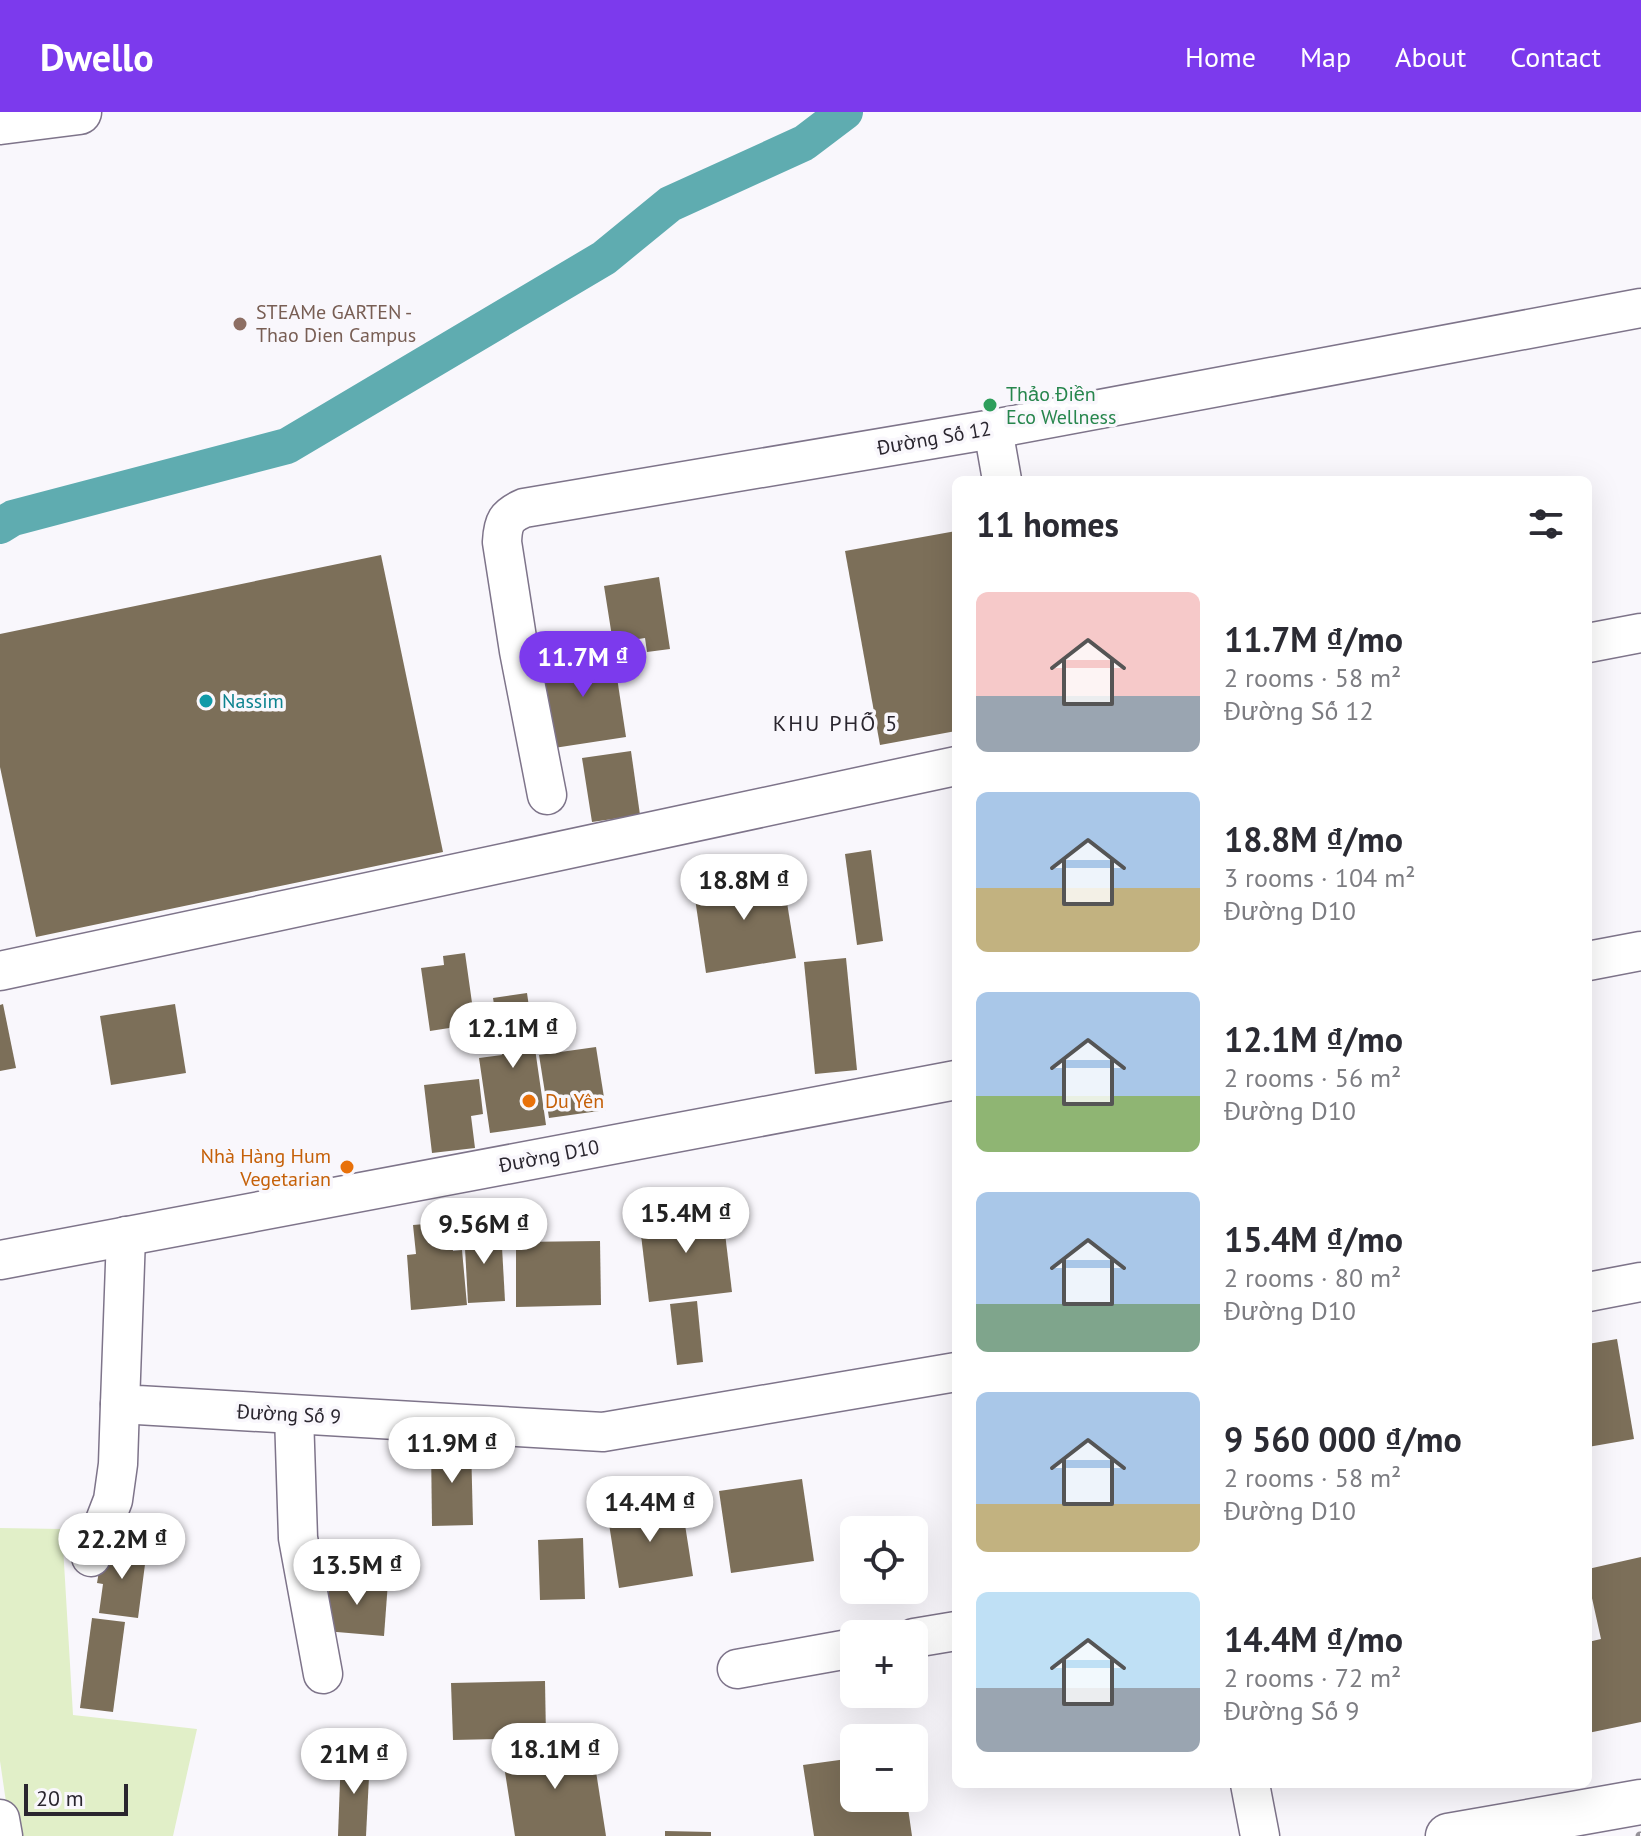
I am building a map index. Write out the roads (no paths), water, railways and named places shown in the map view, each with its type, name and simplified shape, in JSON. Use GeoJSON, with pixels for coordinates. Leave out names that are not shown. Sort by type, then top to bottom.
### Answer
{"type":"FeatureCollection","features":[{"type":"Feature","properties":{"kind":"main road"},"geometry":{"type":"LineString","coordinates":[[0,122],[79,112]]}},
{"type":"Feature","properties":{"kind":"main road"},"geometry":{"type":"LineString","coordinates":[[1448,1836],[1641,1802]]}},
{"type":"Feature","properties":{"kind":"street","name":"Đường Số 12"},"geometry":{"type":"LineString","coordinates":[[547,795],[502,542],[503,523],[509,515],[524,508],[993,429],[1641,308]]}},
{"type":"Feature","properties":{"kind":"street"},"geometry":{"type":"LineString","coordinates":[[993,429],[1001,476]]}},
{"type":"Feature","properties":{"kind":"street"},"geometry":{"type":"LineString","coordinates":[[1592,642],[1641,633]]}},
{"type":"Feature","properties":{"kind":"street"},"geometry":{"type":"LineString","coordinates":[[0,971],[952,767]]}},
{"type":"Feature","properties":{"kind":"street"},"geometry":{"type":"LineString","coordinates":[[1592,960],[1641,951]]}},
{"type":"Feature","properties":{"kind":"street","name":"Đường D10"},"geometry":{"type":"LineString","coordinates":[[0,1260],[952,1081]]}},
{"type":"Feature","properties":{"kind":"street"},"geometry":{"type":"LineString","coordinates":[[91,1557],[113,1500],[118,1464],[126,1236]]}},
{"type":"Feature","properties":{"kind":"street"},"geometry":{"type":"LineString","coordinates":[[1592,1291],[1641,1282]]}},
{"type":"Feature","properties":{"kind":"street","name":"Đường Số 9"},"geometry":{"type":"LineString","coordinates":[[120,1404],[603,1432],[952,1373]]}},
{"type":"Feature","properties":{"kind":"street"},"geometry":{"type":"LineString","coordinates":[[294,1415],[298,1538],[323,1674]]}},
{"type":"Feature","properties":{"kind":"street"},"geometry":{"type":"LineString","coordinates":[[928,1636],[952,1632]]}},
{"type":"Feature","properties":{"kind":"street"},"geometry":{"type":"LineString","coordinates":[[737,1669],[840,1651]]}},
{"type":"Feature","properties":{"kind":"street"},"geometry":{"type":"LineString","coordinates":[[1251,1788],[1260,1836]]}},
{"type":"Feature","properties":{"kind":"street"},"geometry":{"type":"LineString","coordinates":[[0,1819],[3,1836]]}},
{"type":"Feature","properties":{"kind":"waterway"},"geometry":{"type":"LineString","coordinates":[[0,526],[13,518],[287,446],[604,258],[670,204],[804,143],[845,112]]}},
{"type":"Feature","properties":{"kind":"place","name":"STEAMe GARTEN - Thao Dien Campus"},"geometry":{"type":"Point","coordinates":[240,324]}},
{"type":"Feature","properties":{"kind":"place","name":"Thảo Điền Eco Wellness"},"geometry":{"type":"Point","coordinates":[990,405]}},
{"type":"Feature","properties":{"kind":"place","name":"Nassim"},"geometry":{"type":"Point","coordinates":[206,701]}},
{"type":"Feature","properties":{"kind":"place","name":"Du Yên"},"geometry":{"type":"Point","coordinates":[529,1101]}},
{"type":"Feature","properties":{"kind":"place","name":"Nhà Hàng Hum Vegetarian"},"geometry":{"type":"Point","coordinates":[347,1167]}},
{"type":"Feature","properties":{"kind":"district","name":"KHU PHỐ 5"},"geometry":{"type":"Point","coordinates":[836,723]}}]}
